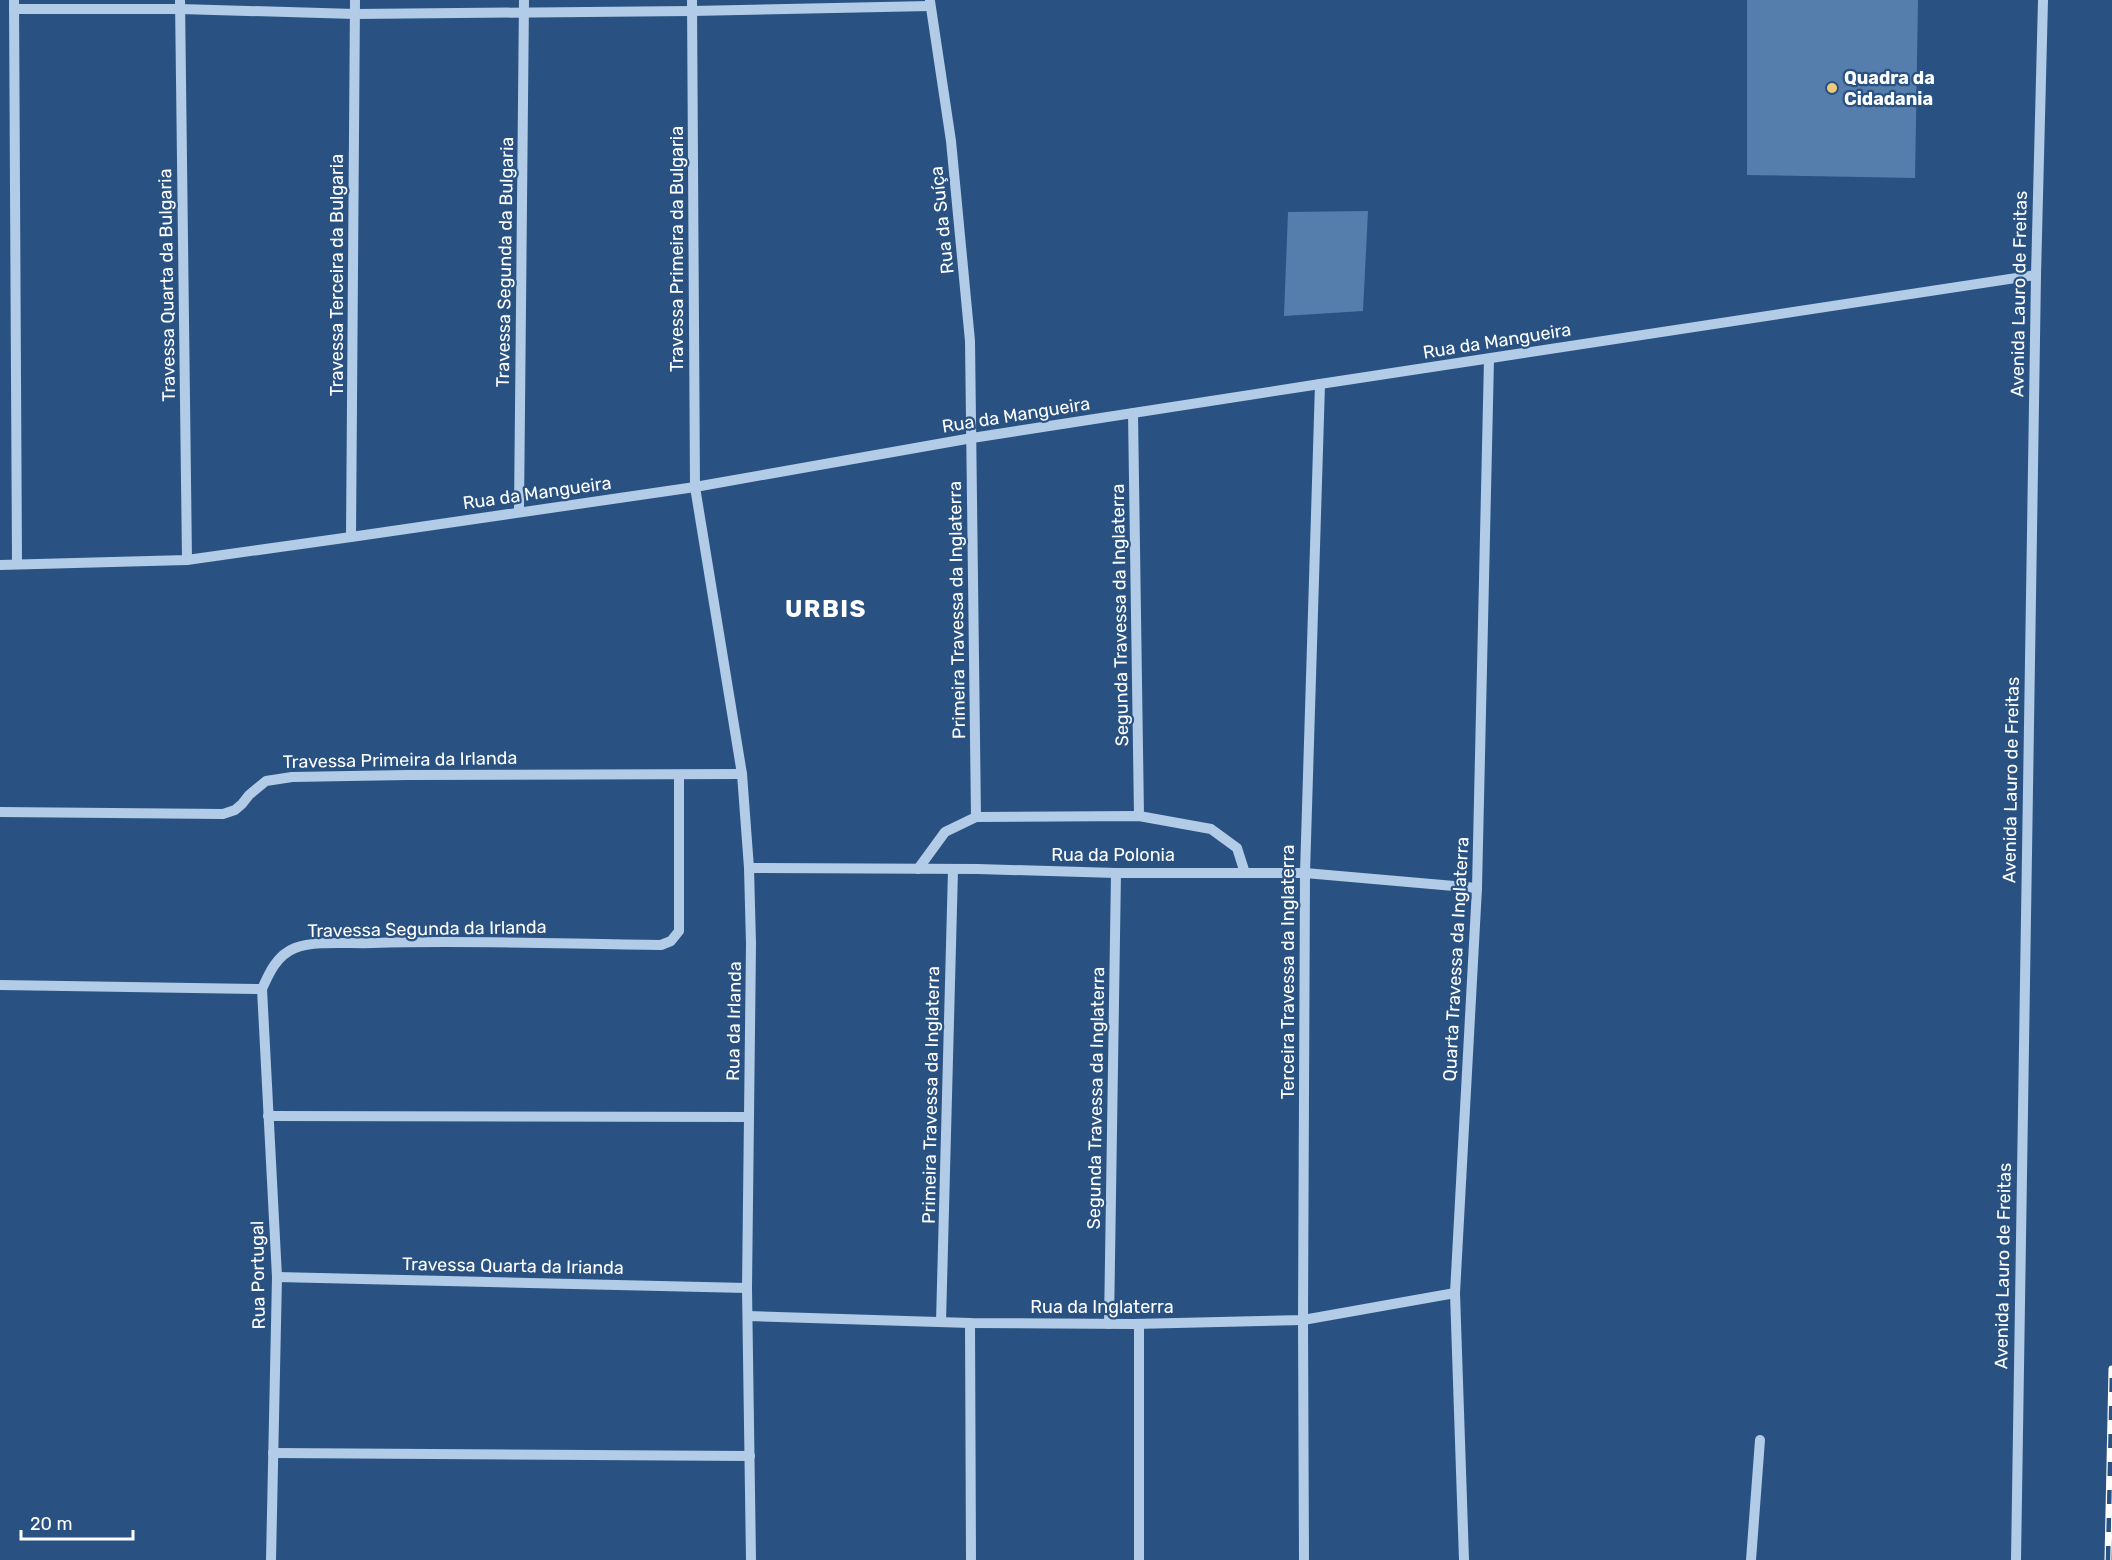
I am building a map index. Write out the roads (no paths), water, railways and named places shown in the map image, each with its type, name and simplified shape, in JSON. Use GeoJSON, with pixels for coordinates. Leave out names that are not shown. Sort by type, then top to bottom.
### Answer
{"type":"FeatureCollection","features":[{"type":"Feature","properties":{"kind":"street","name":"Travessa Terceira da Bulgaria"},"geometry":{"type":"LineString","coordinates":[[351,537],[355,0]]}},
{"type":"Feature","properties":{"kind":"street","name":"Travessa Segunda da Bulgaria"},"geometry":{"type":"LineString","coordinates":[[519,511],[524,0]]}},
{"type":"Feature","properties":{"kind":"street","name":"Avenida Lauro de Freitas"},"geometry":{"type":"LineString","coordinates":[[2016,1560],[2036,275],[2043,0]]}},
{"type":"Feature","properties":{"kind":"street"},"geometry":{"type":"LineString","coordinates":[[17,564],[14,4],[180,4],[355,14],[524,12],[692,5],[930,3]]}},
{"type":"Feature","properties":{"kind":"street","name":"Rua da Suíça"},"geometry":{"type":"LineString","coordinates":[[930,3],[951,141],[966,292],[970,341],[972,438]]}},
{"type":"Feature","properties":{"kind":"street","name":"Travessa Quarta da Bulgaria"},"geometry":{"type":"LineString","coordinates":[[180,4],[187,561]]}},
{"type":"Feature","properties":{"kind":"street","name":"Travessa Primeira da Bulgaria"},"geometry":{"type":"LineString","coordinates":[[692,5],[695,487]]}},
{"type":"Feature","properties":{"kind":"street","name":"Rua da Mangueira"},"geometry":{"type":"LineString","coordinates":[[0,565],[187,561],[695,487],[972,438],[2036,275]]}},
{"type":"Feature","properties":{"kind":"street","name":"Quarta Travessa da Inglaterra"},"geometry":{"type":"LineString","coordinates":[[1464,1560],[1455,1293],[1477,888],[1489,359]]}},
{"type":"Feature","properties":{"kind":"street","name":"Terceira Travessa da Inglaterra"},"geometry":{"type":"LineString","coordinates":[[1304,1560],[1305,873],[1320,384]]}},
{"type":"Feature","properties":{"kind":"street","name":"Segunda Travessa da Inglaterra"},"geometry":{"type":"LineString","coordinates":[[1133,413],[1139,816]]}},
{"type":"Feature","properties":{"kind":"street","name":"Primeira Travessa da Inglaterra"},"geometry":{"type":"LineString","coordinates":[[972,438],[976,818]]}},
{"type":"Feature","properties":{"kind":"street","name":"Rua da Irlanda"},"geometry":{"type":"LineString","coordinates":[[695,487],[742,774],[749,868],[751,944],[747,1288],[751,1560]]}},
{"type":"Feature","properties":{"kind":"street","name":"Travessa Primeira da Irlanda"},"geometry":{"type":"LineString","coordinates":[[0,812],[223,814],[235,810],[266,781],[292,777],[742,774]]}},
{"type":"Feature","properties":{"kind":"street","name":"Travessa Segunda da Irlanda"},"geometry":{"type":"LineString","coordinates":[[262,989],[270,971],[281,956],[295,948],[310,945],[396,942],[661,945],[671,941],[679,932],[679,775]]}},
{"type":"Feature","properties":{"kind":"street"},"geometry":{"type":"LineString","coordinates":[[918,869],[945,832],[976,818],[1139,816],[1211,829],[1237,848],[1245,873]]}},
{"type":"Feature","properties":{"kind":"street","name":"Rua da Polonia"},"geometry":{"type":"LineString","coordinates":[[749,868],[1305,873],[1477,888]]}},
{"type":"Feature","properties":{"kind":"street","name":"Primeira Travessa da Inglaterra"},"geometry":{"type":"LineString","coordinates":[[941,1322],[953,870]]}},
{"type":"Feature","properties":{"kind":"street","name":"Segunda Travessa da Inglaterra"},"geometry":{"type":"LineString","coordinates":[[1109,1324],[1116,873]]}},
{"type":"Feature","properties":{"kind":"street"},"geometry":{"type":"LineString","coordinates":[[0,985],[262,989]]}},
{"type":"Feature","properties":{"kind":"street","name":"Rua Portugal"},"geometry":{"type":"LineString","coordinates":[[262,989],[278,1277],[271,1560]]}},
{"type":"Feature","properties":{"kind":"street"},"geometry":{"type":"LineString","coordinates":[[268,1116],[749,1117]]}},
{"type":"Feature","properties":{"kind":"street","name":"Travessa Quarta da Irianda"},"geometry":{"type":"LineString","coordinates":[[278,1277],[747,1288]]}},
{"type":"Feature","properties":{"kind":"street","name":"Rua da Inglaterra"},"geometry":{"type":"LineString","coordinates":[[748,1316],[970,1323],[1139,1324],[1303,1320],[1455,1293]]}},
{"type":"Feature","properties":{"kind":"street"},"geometry":{"type":"LineString","coordinates":[[970,1323],[971,1560]]}},
{"type":"Feature","properties":{"kind":"street"},"geometry":{"type":"LineString","coordinates":[[1139,1324],[1139,1560]]}},
{"type":"Feature","properties":{"kind":"street"},"geometry":{"type":"LineString","coordinates":[[1751,1560],[1760,1440]]}},
{"type":"Feature","properties":{"kind":"street"},"geometry":{"type":"LineString","coordinates":[[273,1453],[750,1456]]}},
{"type":"Feature","properties":{"kind":"railway"},"geometry":{"type":"LineString","coordinates":[[2108,1560],[2112,1369]]}},
{"type":"Feature","properties":{"kind":"place","name":"Quadra da Cidadania"},"geometry":{"type":"Point","coordinates":[1832,88]}},
{"type":"Feature","properties":{"kind":"district","name":"URBIS"},"geometry":{"type":"Point","coordinates":[826,609]}}]}
